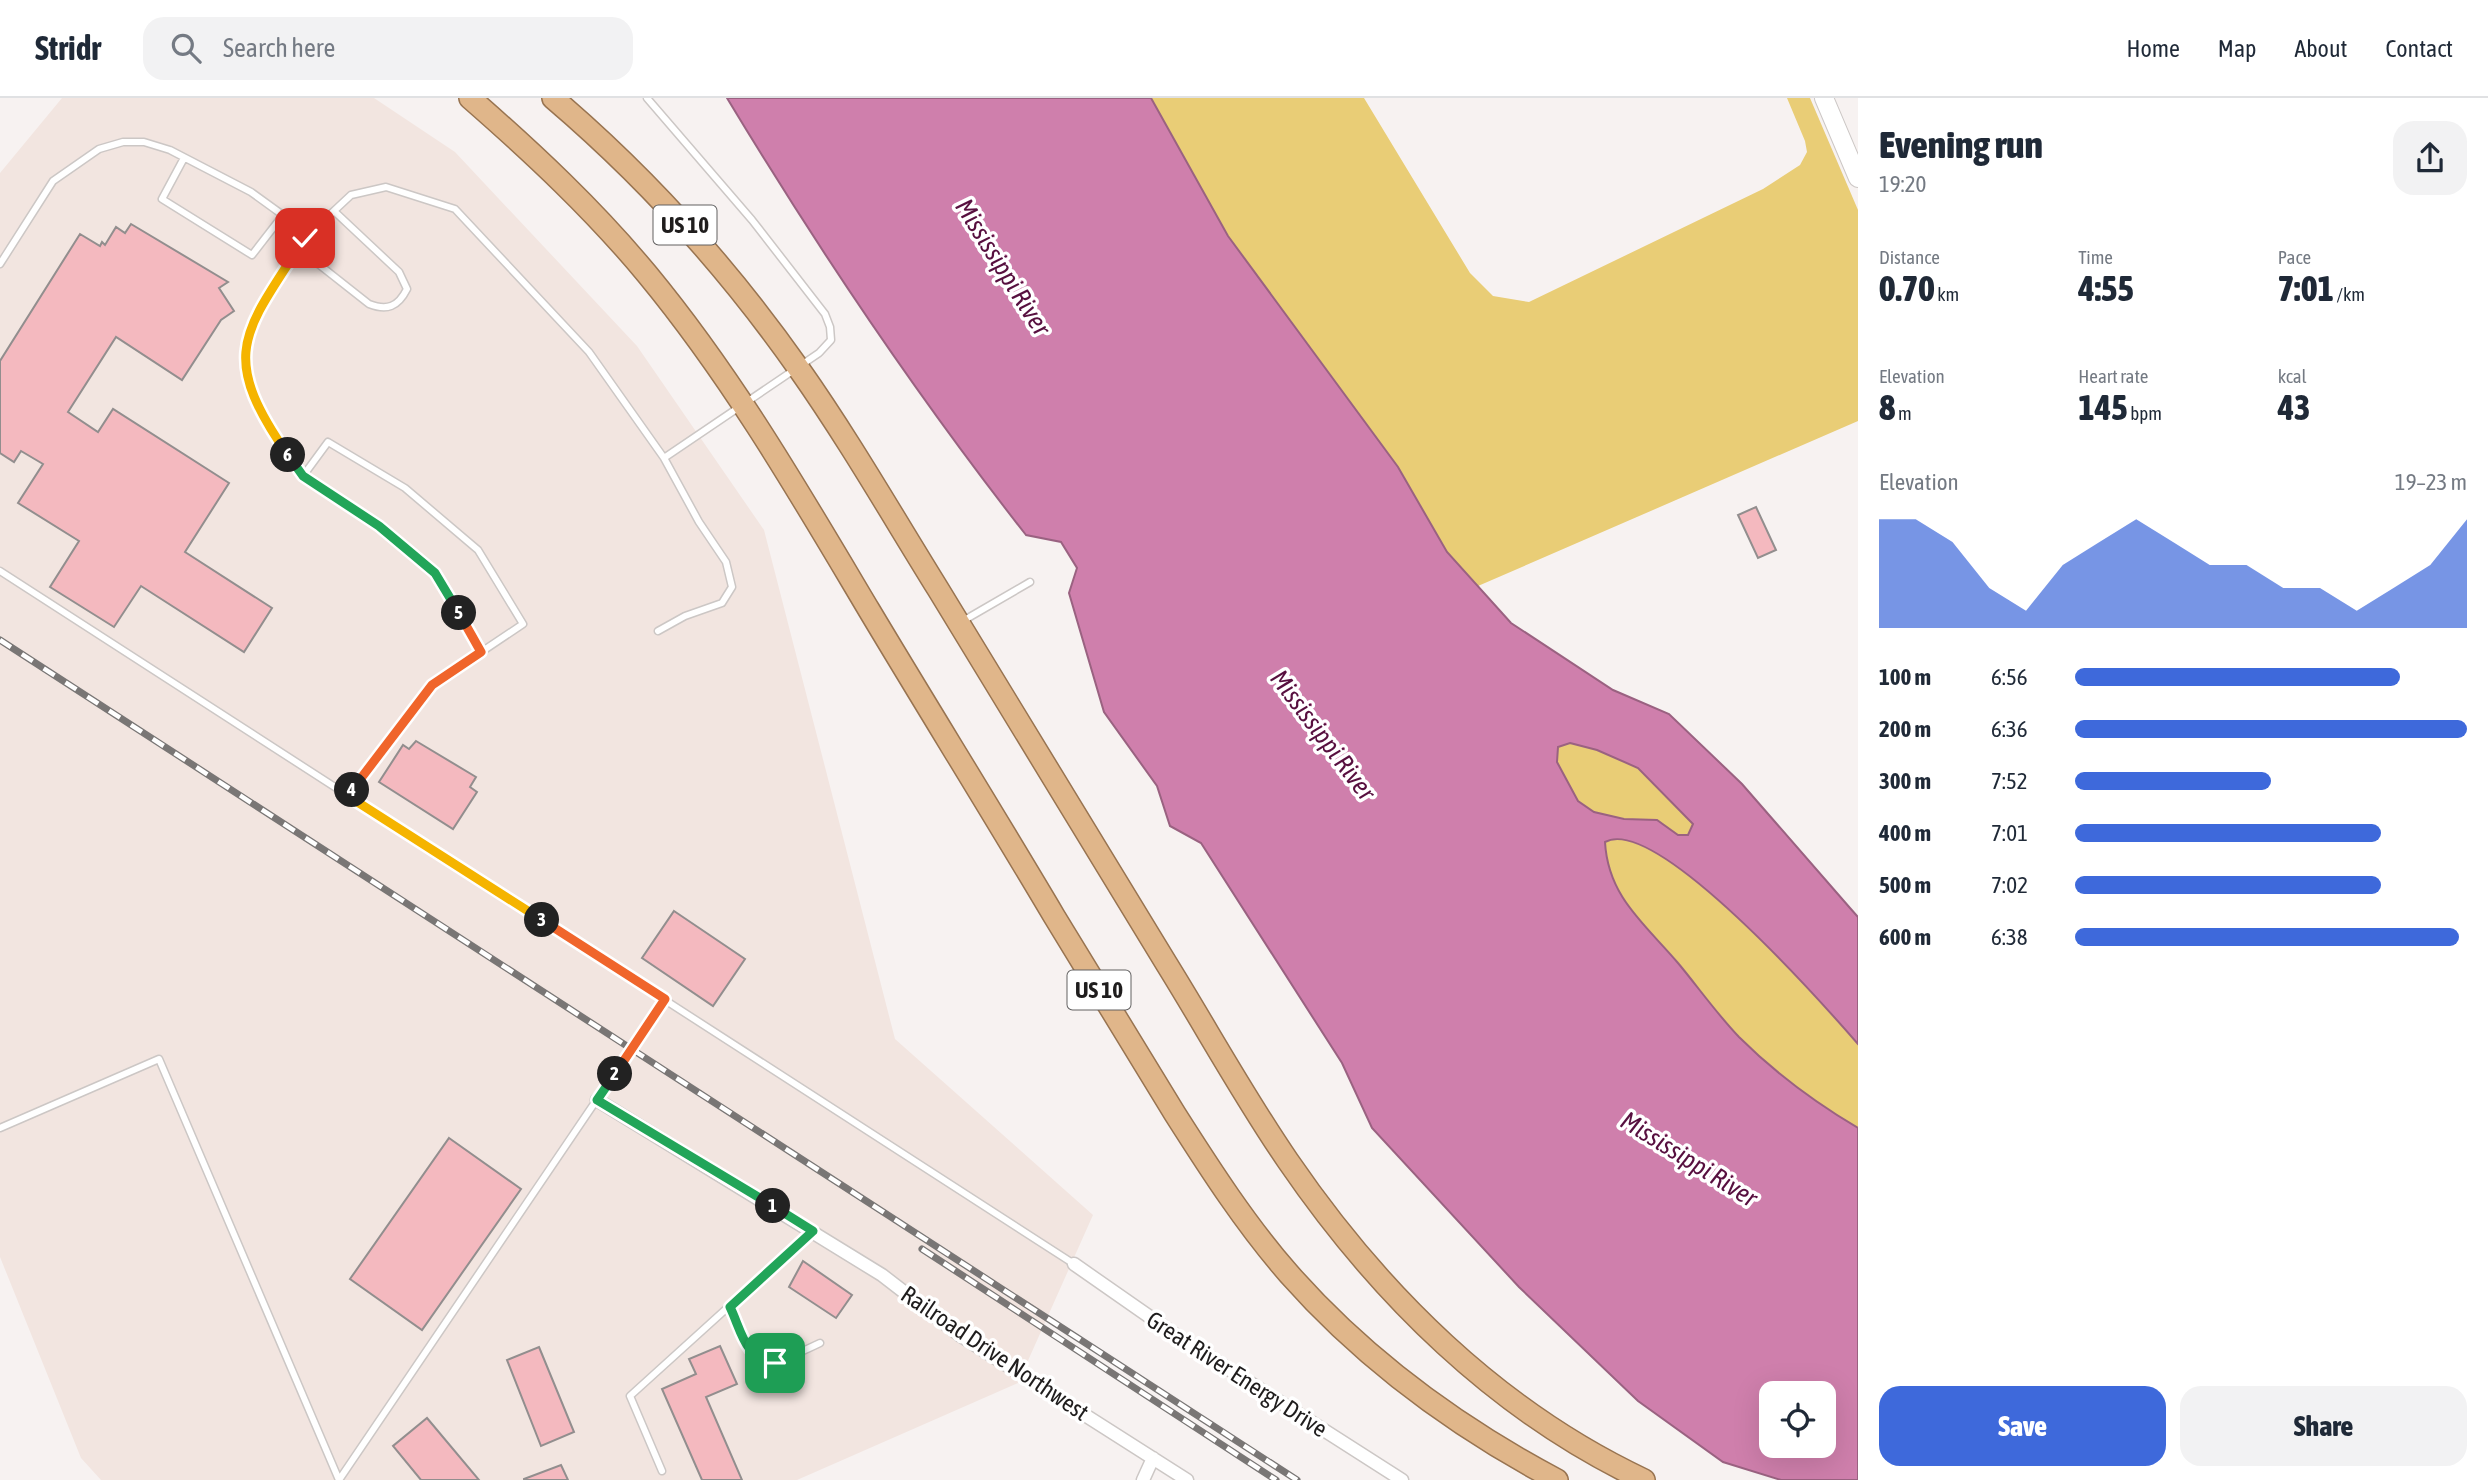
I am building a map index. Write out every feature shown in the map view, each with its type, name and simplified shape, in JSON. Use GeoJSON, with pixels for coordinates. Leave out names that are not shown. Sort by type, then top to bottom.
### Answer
{"type":"FeatureCollection","features":[{"type":"Feature","properties":{"kind":"highway","name":"US 10"},"geometry":{"type":"LineString","coordinates":[[470,98],[554,173],[617,240],[687,325],[744,406],[1136,1051],[1225,1191],[1258,1236],[1316,1303],[1388,1371],[1457,1423],[1556,1480]]}},
{"type":"Feature","properties":{"kind":"highway","name":"US 10"},"geometry":{"type":"LineString","coordinates":[[553,98],[621,158],[694,234],[799,369],[959,623],[1260,1118],[1344,1238],[1439,1341],[1474,1370],[1522,1408],[1568,1438],[1644,1480]]}},
{"type":"Feature","properties":{"kind":"main road"},"geometry":{"type":"LineString","coordinates":[[1824,98],[1858,178]]}},
{"type":"Feature","properties":{"kind":"street","name":"Railroad Drive Northwest"},"geometry":{"type":"LineString","coordinates":[[597,1100],[882,1275],[961,1336],[1187,1480]]}},
{"type":"Feature","properties":{"kind":"street","name":"Great River Energy Drive"},"geometry":{"type":"LineString","coordinates":[[1074,1264],[1180,1338],[1402,1480]]}},
{"type":"Feature","properties":{"kind":"street"},"geometry":{"type":"LineString","coordinates":[[1143,1480],[1153,1458]]}},
{"type":"Feature","properties":{"kind":"lane"},"geometry":{"type":"LineString","coordinates":[[647,98],[752,220],[825,314],[831,340],[819,354],[799,369],[664,458]]}},
{"type":"Feature","properties":{"kind":"lane"},"geometry":{"type":"LineString","coordinates":[[0,264],[53,181],[99,149],[123,142],[144,142],[184,158],[251,192],[309,234]]}},
{"type":"Feature","properties":{"kind":"lane"},"geometry":{"type":"LineString","coordinates":[[184,158],[162,199],[252,255],[282,215]]}},
{"type":"Feature","properties":{"kind":"lane"},"geometry":{"type":"LineString","coordinates":[[481,652],[435,573],[379,526],[303,476],[266,423],[248,387],[244,351],[253,320],[298,248],[309,234],[351,195],[386,187],[455,209],[589,352],[664,458],[699,522],[726,562],[732,587],[722,603],[685,616],[658,631]]}},
{"type":"Feature","properties":{"kind":"lane"},"geometry":{"type":"LineString","coordinates":[[298,248],[369,304],[380,308],[393,307],[401,300],[407,289],[399,272],[334,211]]}},
{"type":"Feature","properties":{"kind":"lane"},"geometry":{"type":"LineString","coordinates":[[303,476],[328,442],[405,488],[478,550],[523,624],[432,685],[348,796]]}},
{"type":"Feature","properties":{"kind":"lane"},"geometry":{"type":"LineString","coordinates":[[0,571],[1074,1264]]}},
{"type":"Feature","properties":{"kind":"lane"},"geometry":{"type":"LineString","coordinates":[[959,623],[1030,582]]}},
{"type":"Feature","properties":{"kind":"lane"},"geometry":{"type":"LineString","coordinates":[[339,1480],[665,999]]}},
{"type":"Feature","properties":{"kind":"lane"},"geometry":{"type":"LineString","coordinates":[[0,1128],[159,1059],[339,1480]]}},
{"type":"Feature","properties":{"kind":"lane"},"geometry":{"type":"LineString","coordinates":[[662,1471],[630,1396],[730,1307],[808,1228]]}},
{"type":"Feature","properties":{"kind":"lane"},"geometry":{"type":"LineString","coordinates":[[730,1307],[753,1355],[762,1361],[775,1363],[820,1343]]}},
{"type":"Feature","properties":{"kind":"shaded area"},"geometry":{"type":"Polygon","coordinates":[[[62,98],[374,98],[455,152],[637,346],[764,530],[895,1039],[1093,1215],[1018,1383],[797,1480],[101,1480],[81,1458],[0,1257],[0,173],[62,98]]]}},
{"type":"Feature","properties":{"kind":"shaded area"},"geometry":{"type":"Polygon","coordinates":[[[1151,98],[1364,98],[1470,273],[1493,296],[1529,302],[1763,189],[1800,165],[1807,152],[1805,141],[1787,98],[1810,98],[1858,210],[1858,421],[1478,586],[1447,552],[1398,467],[1228,236],[1151,98]]]}},
{"type":"Feature","properties":{"kind":"shaded area"},"geometry":{"type":"Polygon","coordinates":[[[1570,743],[1597,750],[1638,768],[1693,824],[1688,835],[1678,835],[1657,820],[1624,819],[1594,812],[1578,801],[1557,762],[1558,747],[1570,743]]]}},
{"type":"Feature","properties":{"kind":"shaded area"},"geometry":{"type":"Polygon","coordinates":[[[1612,838],[1641,845],[1674,864],[1708,890],[1778,956],[1858,1044],[1858,1128],[1781,1075],[1752,1050],[1723,1019],[1620,894],[1613,879],[1605,842],[1612,838]]]}},
{"type":"Feature","properties":{"kind":"water","name":"Mississippi River"},"geometry":{"type":"Polygon","coordinates":[[[727,98],[1151,98],[1228,236],[1398,467],[1447,552],[1511,623],[1613,690],[1669,714],[1742,784],[1858,917],[1858,1044],[1776,956],[1698,883],[1661,856],[1629,841],[1605,842],[1613,879],[1630,908],[1731,1028],[1781,1075],[1858,1128],[1858,1480],[1781,1480],[1723,1462],[1638,1401],[1519,1287],[1372,1128],[1342,1063],[1201,843],[1170,826],[1157,786],[1104,712],[1069,593],[1077,568],[1061,542],[1026,535],[907,375],[833,266],[727,98]],[[1570,743],[1558,747],[1557,762],[1578,801],[1594,812],[1624,819],[1657,820],[1678,835],[1688,835],[1693,824],[1638,768],[1597,750],[1570,743]]]}},
{"type":"Feature","properties":{"kind":"building"},"geometry":{"type":"Polygon","coordinates":[[[131,224],[228,282],[219,288],[234,311],[221,320],[182,380],[116,337],[68,412],[98,432],[113,409],[229,483],[185,552],[272,608],[244,652],[141,586],[114,627],[50,587],[79,541],[18,503],[43,464],[21,451],[14,462],[0,453],[0,361],[80,234],[100,246],[102,242],[105,245],[116,227],[125,233],[131,224]]]}},
{"type":"Feature","properties":{"kind":"building"},"geometry":{"type":"Polygon","coordinates":[[[1756,507],[1776,550],[1758,558],[1738,515],[1756,507]]]}},
{"type":"Feature","properties":{"kind":"building"},"geometry":{"type":"Polygon","coordinates":[[[416,741],[476,777],[470,787],[477,792],[453,829],[379,782],[403,745],[409,749],[416,741]]]}},
{"type":"Feature","properties":{"kind":"building"},"geometry":{"type":"Polygon","coordinates":[[[674,911],[745,959],[713,1006],[642,958],[674,911]]]}},
{"type":"Feature","properties":{"kind":"building"},"geometry":{"type":"Polygon","coordinates":[[[449,1138],[521,1189],[422,1330],[350,1279],[449,1138]]]}},
{"type":"Feature","properties":{"kind":"building"},"geometry":{"type":"Polygon","coordinates":[[[803,1261],[852,1295],[836,1318],[789,1287],[803,1261]]]}},
{"type":"Feature","properties":{"kind":"building"},"geometry":{"type":"Polygon","coordinates":[[[720,1346],[737,1384],[706,1397],[742,1480],[702,1480],[662,1389],[696,1374],[689,1359],[720,1346]]]}},
{"type":"Feature","properties":{"kind":"building"},"geometry":{"type":"Polygon","coordinates":[[[539,1347],[574,1432],[541,1446],[507,1360],[539,1347]]]}},
{"type":"Feature","properties":{"kind":"building"},"geometry":{"type":"Polygon","coordinates":[[[427,1418],[479,1480],[421,1480],[393,1446],[427,1418]]]}},
{"type":"Feature","properties":{"kind":"building"},"geometry":{"type":"Polygon","coordinates":[[[561,1465],[568,1480],[524,1480],[524,1479],[561,1465]]]}},
{"type":"Feature","properties":{"kind":"railway"},"geometry":{"type":"LineString","coordinates":[[0,640],[1297,1480]]}},
{"type":"Feature","properties":{"kind":"railway"},"geometry":{"type":"LineString","coordinates":[[922,1249],[1276,1480]]}},
{"type":"Feature","properties":{"kind":"route"},"geometry":{"type":"LineString","coordinates":[[305,238],[253,320],[244,351],[248,387],[266,423],[303,476],[379,526],[435,573],[481,652],[432,685],[348,796],[665,999],[597,1100],[813,1231],[730,1307],[753,1355],[762,1361],[775,1363]]}}]}
